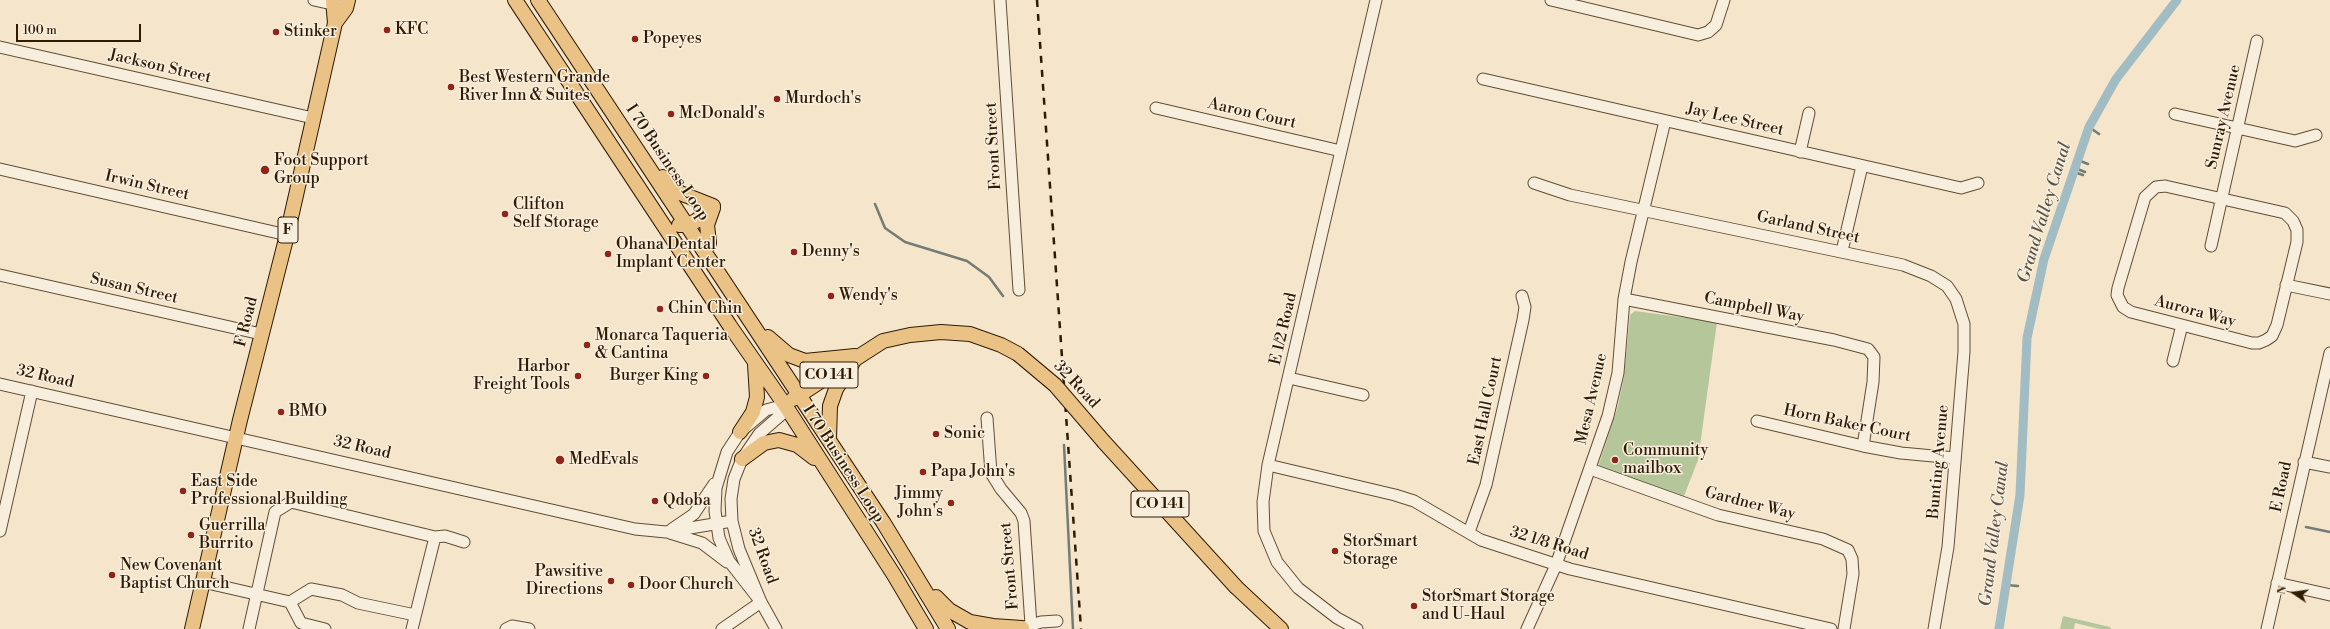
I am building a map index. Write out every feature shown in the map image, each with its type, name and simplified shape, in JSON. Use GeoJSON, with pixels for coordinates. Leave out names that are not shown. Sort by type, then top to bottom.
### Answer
{"type":"FeatureCollection","features":[{"type":"Feature","properties":{"kind":"main road","name":"I 70 Business Loop"},"geometry":{"type":"LineString","coordinates":[[515,0],[754,362],[785,405],[894,575],[926,629]]}},
{"type":"Feature","properties":{"kind":"main road","name":"I 70 Business Loop"},"geometry":{"type":"LineString","coordinates":[[538,0],[561,32],[800,394],[918,576],[948,629]]}},
{"type":"Feature","properties":{"kind":"main road"},"geometry":{"type":"LineString","coordinates":[[548,0],[561,32]]}},
{"type":"Feature","properties":{"kind":"main road","name":"F Road"},"geometry":{"type":"LineString","coordinates":[[192,629],[236,436],[287,235],[335,23],[333,2]]}},
{"type":"Feature","properties":{"kind":"main road","name":"F Road"},"geometry":{"type":"LineString","coordinates":[[335,23],[347,4]]}},
{"type":"Feature","properties":{"kind":"main road"},"geometry":{"type":"LineString","coordinates":[[624,129],[673,188],[688,197],[713,206]]}},
{"type":"Feature","properties":{"kind":"main road"},"geometry":{"type":"LineString","coordinates":[[665,226],[687,225],[696,221],[713,206]]}},
{"type":"Feature","properties":{"kind":"main road"},"geometry":{"type":"LineString","coordinates":[[705,250],[709,243],[707,225],[713,206]]}},
{"type":"Feature","properties":{"kind":"main road"},"geometry":{"type":"LineString","coordinates":[[746,314],[782,350],[797,358],[813,361],[858,355]]}},
{"type":"Feature","properties":{"kind":"main road","name":"32 Road"},"geometry":{"type":"LineString","coordinates":[[785,405],[858,355],[883,341],[941,332],[970,334],[986,339],[1018,354],[1055,385],[1104,442],[1236,587],[1281,629]]}},
{"type":"Feature","properties":{"kind":"main road"},"geometry":{"type":"LineString","coordinates":[[829,440],[828,415],[832,398],[858,355]]}},
{"type":"Feature","properties":{"kind":"main road"},"geometry":{"type":"LineString","coordinates":[[740,432],[753,412],[757,398],[754,362]]}},
{"type":"Feature","properties":{"kind":"main road"},"geometry":{"type":"LineString","coordinates":[[742,459],[764,443],[785,440],[804,450],[831,477]]}},
{"type":"Feature","properties":{"kind":"main road"},"geometry":{"type":"LineString","coordinates":[[918,576],[949,610],[964,620],[983,625],[1024,627]]}},
{"type":"Feature","properties":{"kind":"street"},"geometry":{"type":"LineString","coordinates":[[314,0],[347,4]]}},
{"type":"Feature","properties":{"kind":"street","name":"Front Street"},"geometry":{"type":"LineString","coordinates":[[1000,0],[1019,290]]}},
{"type":"Feature","properties":{"kind":"street","name":"E 1/2 Road"},"geometry":{"type":"LineString","coordinates":[[1357,629],[1337,618],[1298,588],[1277,562],[1264,531],[1262,516],[1264,487],[1268,465],[1376,0]]}},
{"type":"Feature","properties":{"kind":"street"},"geometry":{"type":"LineString","coordinates":[[1551,0],[1698,35],[1708,32],[1716,25],[1724,0]]}},
{"type":"Feature","properties":{"kind":"street","name":"Sunray Avenue"},"geometry":{"type":"LineString","coordinates":[[2210,246],[2258,41]]}},
{"type":"Feature","properties":{"kind":"street","name":"Jackson Street"},"geometry":{"type":"LineString","coordinates":[[0,47],[313,118]]}},
{"type":"Feature","properties":{"kind":"street","name":"Jay Lee Street"},"geometry":{"type":"LineString","coordinates":[[1484,79],[1961,188],[1978,183]]}},
{"type":"Feature","properties":{"kind":"street","name":"Aaron Court"},"geometry":{"type":"LineString","coordinates":[[1156,108],[1341,151]]}},
{"type":"Feature","properties":{"kind":"street"},"geometry":{"type":"LineString","coordinates":[[1800,152],[1809,113]]}},
{"type":"Feature","properties":{"kind":"street"},"geometry":{"type":"LineString","coordinates":[[2175,114],[2295,141],[2316,136]]}},
{"type":"Feature","properties":{"kind":"street","name":"Mesa Avenue"},"geometry":{"type":"LineString","coordinates":[[1527,629],[1556,565],[1608,416],[1618,373],[1624,299],[1665,121]]}},
{"type":"Feature","properties":{"kind":"street"},"geometry":{"type":"LineString","coordinates":[[1842,251],[1862,166]]}},
{"type":"Feature","properties":{"kind":"street","name":"Irwin Street"},"geometry":{"type":"LineString","coordinates":[[0,168],[287,235]]}},
{"type":"Feature","properties":{"kind":"street","name":"Garland Street"},"geometry":{"type":"LineString","coordinates":[[1534,183],[1570,195],[1903,265],[1932,276],[1946,286],[1956,299]]}},
{"type":"Feature","properties":{"kind":"street","name":"Aurora Way"},"geometry":{"type":"LineString","coordinates":[[2221,199],[2165,186],[2156,187],[2145,197],[2118,288],[2119,301],[2123,307],[2131,312],[2252,343],[2259,343],[2272,336],[2277,325],[2286,285]]}},
{"type":"Feature","properties":{"kind":"street"},"geometry":{"type":"LineString","coordinates":[[2221,199],[2285,213],[2293,221],[2297,230],[2297,242],[2286,285],[2330,294]]}},
{"type":"Feature","properties":{"kind":"street","name":"Susan Street"},"geometry":{"type":"LineString","coordinates":[[0,275],[261,334]]}},
{"type":"Feature","properties":{"kind":"street","name":"East Hall Court"},"geometry":{"type":"LineString","coordinates":[[1469,532],[1486,485],[1523,320],[1525,307],[1522,296]]}},
{"type":"Feature","properties":{"kind":"street","name":"Campbell Way"},"geometry":{"type":"LineString","coordinates":[[1624,299],[1834,340],[1868,349],[1874,358],[1871,403],[1862,446]]}},
{"type":"Feature","properties":{"kind":"street","name":"Bunting Avenue"},"geometry":{"type":"LineString","coordinates":[[1934,629],[1948,547],[1956,458],[1964,324],[1956,299]]}},
{"type":"Feature","properties":{"kind":"street"},"geometry":{"type":"LineString","coordinates":[[2174,361],[2182,325]]}},
{"type":"Feature","properties":{"kind":"street","name":"E Road"},"geometry":{"type":"LineString","coordinates":[[2267,629],[2330,353]]}},
{"type":"Feature","properties":{"kind":"street"},"geometry":{"type":"LineString","coordinates":[[1289,378],[1363,395]]}},
{"type":"Feature","properties":{"kind":"street","name":"32 Road"},"geometry":{"type":"LineString","coordinates":[[0,384],[236,436],[635,529],[666,532],[732,521]]}},
{"type":"Feature","properties":{"kind":"street"},"geometry":{"type":"LineString","coordinates":[[0,529],[32,391]]}},
{"type":"Feature","properties":{"kind":"street","name":"32 Road"},"geometry":{"type":"LineString","coordinates":[[761,602],[736,571],[724,551],[716,524],[715,499],[719,475],[727,452],[740,432],[766,410],[785,405],[783,413],[759,434],[742,459],[732,489],[732,521],[739,549],[761,602],[776,629]]}},
{"type":"Feature","properties":{"kind":"street","name":"Front Street"},"geometry":{"type":"LineString","coordinates":[[987,418],[991,472],[1001,489],[1021,513],[1024,521],[1024,627]]}},
{"type":"Feature","properties":{"kind":"street","name":"Horn Baker Court"},"geometry":{"type":"LineString","coordinates":[[1757,421],[1862,446],[1901,453],[1956,458]]}},
{"type":"Feature","properties":{"kind":"street"},"geometry":{"type":"LineString","coordinates":[[2304,462],[2330,468]]}},
{"type":"Feature","properties":{"kind":"street","name":"32 1/8 Road"},"geometry":{"type":"LineString","coordinates":[[1268,465],[1395,495],[1414,501],[1481,540],[1556,565],[1831,629]]}},
{"type":"Feature","properties":{"kind":"street","name":"Gardner Way"},"geometry":{"type":"LineString","coordinates":[[1590,469],[1718,515],[1833,542],[1848,550],[1852,559],[1853,579],[1844,629]]}},
{"type":"Feature","properties":{"kind":"street"},"geometry":{"type":"LineString","coordinates":[[666,532],[694,514],[719,475]]}},
{"type":"Feature","properties":{"kind":"street"},"geometry":{"type":"LineString","coordinates":[[249,629],[255,594],[274,512],[291,502],[435,537],[445,536],[464,542]]}},
{"type":"Feature","properties":{"kind":"street"},"geometry":{"type":"LineString","coordinates":[[666,532],[702,543],[716,552],[736,571]]}},
{"type":"Feature","properties":{"kind":"street"},"geometry":{"type":"LineString","coordinates":[[412,629],[435,537]]}},
{"type":"Feature","properties":{"kind":"street"},"geometry":{"type":"LineString","coordinates":[[203,582],[290,602],[311,589],[342,595],[358,603],[415,615]]}},
{"type":"Feature","properties":{"kind":"street"},"geometry":{"type":"LineString","coordinates":[[2278,583],[2330,595]]}},
{"type":"Feature","properties":{"kind":"street"},"geometry":{"type":"LineString","coordinates":[[290,602],[301,623],[325,629]]}},
{"type":"Feature","properties":{"kind":"street"},"geometry":{"type":"LineString","coordinates":[[722,629],[761,602]]}},
{"type":"Feature","properties":{"kind":"street"},"geometry":{"type":"LineString","coordinates":[[1024,627],[1057,621]]}},
{"type":"Feature","properties":{"kind":"street"},"geometry":{"type":"LineString","coordinates":[[506,629],[512,626],[529,629]]}},
{"type":"Feature","properties":{"kind":"green space"},"geometry":{"type":"Polygon","coordinates":[[[1635,311],[1717,322],[1698,460],[1684,496],[1598,467],[1618,406],[1624,377],[1630,315],[1635,311]]]}},
{"type":"Feature","properties":{"kind":"green space"},"geometry":{"type":"Polygon","coordinates":[[[2063,616],[2110,627],[2111,629],[2100,629],[2075,623],[2074,629],[2060,629],[2063,616]]]}},
{"type":"Feature","properties":{"kind":"waterway","name":"Grand Valley Canal"},"geometry":{"type":"LineString","coordinates":[[1999,629],[2020,495],[2027,338],[2044,259],[2089,127],[2116,79],[2177,0]]}},
{"type":"Feature","properties":{"kind":"waterway"},"geometry":{"type":"LineString","coordinates":[[2089,127],[2099,134]]}},
{"type":"Feature","properties":{"kind":"waterway"},"geometry":{"type":"LineString","coordinates":[[2078,160],[2088,164]]}},
{"type":"Feature","properties":{"kind":"waterway"},"geometry":{"type":"LineString","coordinates":[[2075,168],[2085,172]]}},
{"type":"Feature","properties":{"kind":"waterway"},"geometry":{"type":"LineString","coordinates":[[2074,172],[2083,175]]}},
{"type":"Feature","properties":{"kind":"waterway"},"geometry":{"type":"LineString","coordinates":[[875,204],[885,228],[905,242],[967,261],[989,277],[1003,296]]}},
{"type":"Feature","properties":{"kind":"waterway"},"geometry":{"type":"LineString","coordinates":[[1064,445],[1073,629]]}},
{"type":"Feature","properties":{"kind":"waterway"},"geometry":{"type":"LineString","coordinates":[[2306,527],[2330,532]]}},
{"type":"Feature","properties":{"kind":"waterway"},"geometry":{"type":"LineString","coordinates":[[2006,585],[2018,586]]}},
{"type":"Feature","properties":{"kind":"railway"},"geometry":{"type":"LineString","coordinates":[[1037,0],[1081,629]]}},
{"type":"Feature","properties":{"kind":"place","name":"KFC"},"geometry":{"type":"Point","coordinates":[387,30]}},
{"type":"Feature","properties":{"kind":"place","name":"Stinker"},"geometry":{"type":"Point","coordinates":[276,32]}},
{"type":"Feature","properties":{"kind":"place","name":"Popeyes"},"geometry":{"type":"Point","coordinates":[635,39]}},
{"type":"Feature","properties":{"kind":"place","name":"Best Western Grande River Inn & Suites"},"geometry":{"type":"Point","coordinates":[451,87]}},
{"type":"Feature","properties":{"kind":"place","name":"Murdoch's"},"geometry":{"type":"Point","coordinates":[777,99]}},
{"type":"Feature","properties":{"kind":"place","name":"McDonald's"},"geometry":{"type":"Point","coordinates":[671,114]}},
{"type":"Feature","properties":{"kind":"place","name":"Foot Support Group"},"geometry":{"type":"Point","coordinates":[265,170]}},
{"type":"Feature","properties":{"kind":"place","name":"Clifton Self Storage"},"geometry":{"type":"Point","coordinates":[505,214]}},
{"type":"Feature","properties":{"kind":"place","name":"Denny's"},"geometry":{"type":"Point","coordinates":[794,252]}},
{"type":"Feature","properties":{"kind":"place","name":"Ohana Dental Implant Center"},"geometry":{"type":"Point","coordinates":[608,254]}},
{"type":"Feature","properties":{"kind":"place","name":"Wendy's"},"geometry":{"type":"Point","coordinates":[831,296]}},
{"type":"Feature","properties":{"kind":"place","name":"Chin Chin"},"geometry":{"type":"Point","coordinates":[660,309]}},
{"type":"Feature","properties":{"kind":"place","name":"Monarca Taqueria & Cantina"},"geometry":{"type":"Point","coordinates":[587,345]}},
{"type":"Feature","properties":{"kind":"place","name":"Harbor Freight Tools"},"geometry":{"type":"Point","coordinates":[578,376]}},
{"type":"Feature","properties":{"kind":"place","name":"Burger King"},"geometry":{"type":"Point","coordinates":[706,376]}},
{"type":"Feature","properties":{"kind":"place","name":"BMO"},"geometry":{"type":"Point","coordinates":[281,412]}},
{"type":"Feature","properties":{"kind":"place","name":"Sonic"},"geometry":{"type":"Point","coordinates":[936,434]}},
{"type":"Feature","properties":{"kind":"place","name":"MedEvals"},"geometry":{"type":"Point","coordinates":[560,460]}},
{"type":"Feature","properties":{"kind":"place","name":"Community mailbox"},"geometry":{"type":"Point","coordinates":[1615,460]}},
{"type":"Feature","properties":{"kind":"place","name":"Papa John's"},"geometry":{"type":"Point","coordinates":[923,472]}},
{"type":"Feature","properties":{"kind":"place","name":"East Side Professional Building"},"geometry":{"type":"Point","coordinates":[183,491]}},
{"type":"Feature","properties":{"kind":"place","name":"Qdoba"},"geometry":{"type":"Point","coordinates":[655,501]}},
{"type":"Feature","properties":{"kind":"place","name":"Jimmy John's"},"geometry":{"type":"Point","coordinates":[951,503]}},
{"type":"Feature","properties":{"kind":"place","name":"Guerrilla Burrito"},"geometry":{"type":"Point","coordinates":[191,535]}},
{"type":"Feature","properties":{"kind":"place","name":"StorSmart Storage"},"geometry":{"type":"Point","coordinates":[1335,551]}},
{"type":"Feature","properties":{"kind":"place","name":"New Covenant Baptist Church"},"geometry":{"type":"Point","coordinates":[112,575]}},
{"type":"Feature","properties":{"kind":"place","name":"Pawsitive Directions"},"geometry":{"type":"Point","coordinates":[611,581]}},
{"type":"Feature","properties":{"kind":"place","name":"Door Church"},"geometry":{"type":"Point","coordinates":[631,585]}},
{"type":"Feature","properties":{"kind":"place","name":"StorSmart Storage and U-Haul"},"geometry":{"type":"Point","coordinates":[1414,606]}}]}
